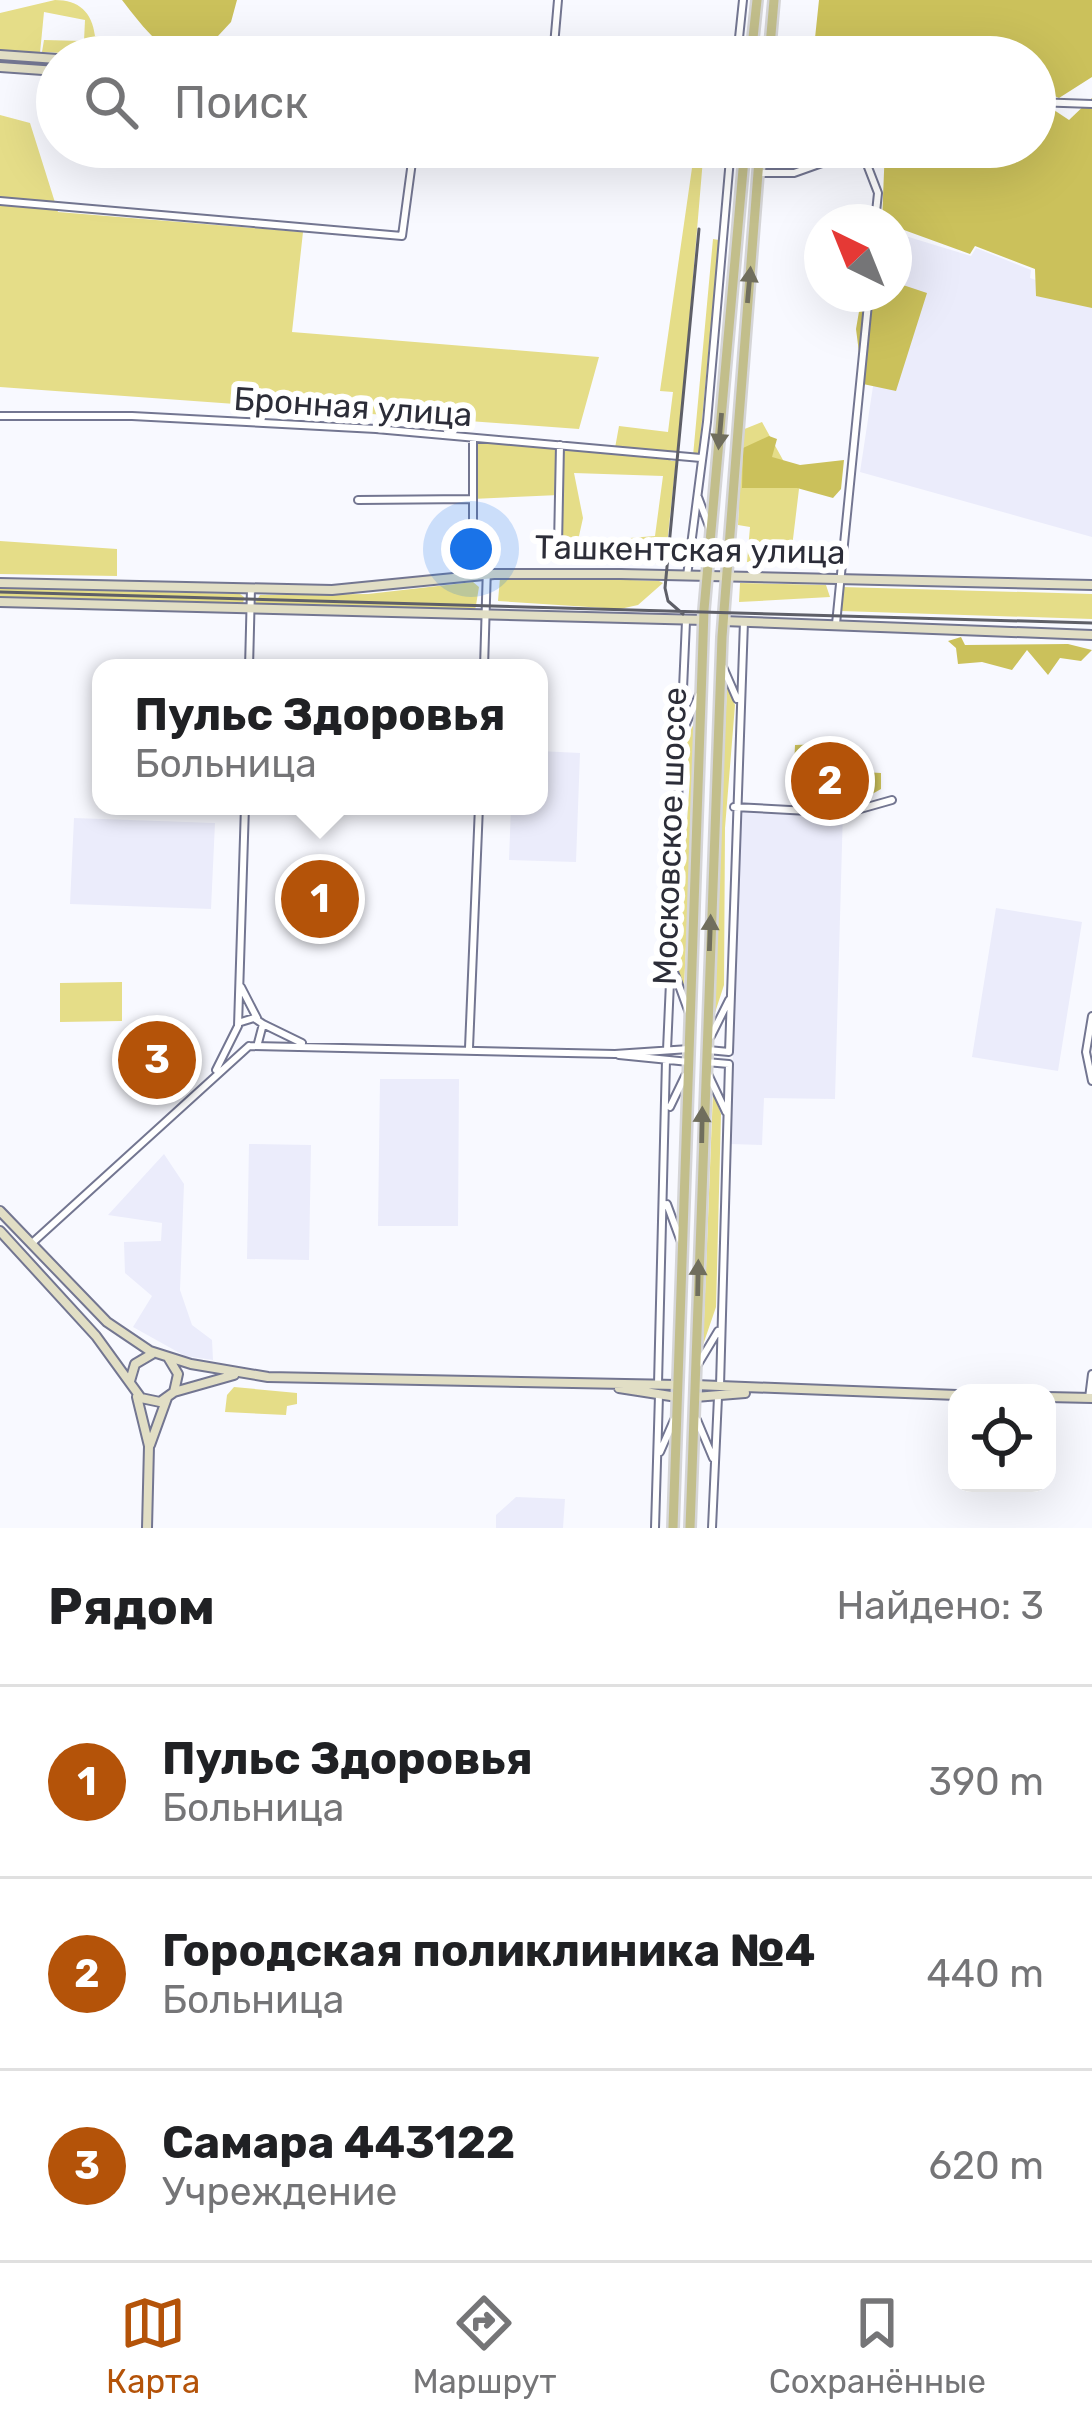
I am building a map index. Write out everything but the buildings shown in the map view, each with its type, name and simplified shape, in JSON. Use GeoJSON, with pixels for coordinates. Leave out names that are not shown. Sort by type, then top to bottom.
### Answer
{"type":"FeatureCollection","features":[{"type":"Feature","properties":{"kind":"main road"},"geometry":{"type":"LineString","coordinates":[[749,36],[757,0]]}},
{"type":"Feature","properties":{"kind":"main road"},"geometry":{"type":"LineString","coordinates":[[771,36],[774,0]]}},
{"type":"Feature","properties":{"kind":"main road"},"geometry":{"type":"LineString","coordinates":[[0,56],[36,58]]}},
{"type":"Feature","properties":{"kind":"main road"},"geometry":{"type":"LineString","coordinates":[[0,67],[36,70]]}},
{"type":"Feature","properties":{"kind":"main road","name":"Московское шоссе"},"geometry":{"type":"LineString","coordinates":[[673,1528],[704,620],[743,168]]}},
{"type":"Feature","properties":{"kind":"main road","name":"Московское шоссе"},"geometry":{"type":"LineString","coordinates":[[690,1528],[723,621],[758,168]]}},
{"type":"Feature","properties":{"kind":"main road","name":"Ташкентская улица"},"geometry":{"type":"LineString","coordinates":[[0,583],[332,590],[483,577],[726,576],[1092,585]]}},
{"type":"Feature","properties":{"kind":"main road"},"geometry":{"type":"LineString","coordinates":[[0,602],[1092,635]]}},
{"type":"Feature","properties":{"kind":"main road"},"geometry":{"type":"LineString","coordinates":[[689,1061],[704,1056]]}},
{"type":"Feature","properties":{"kind":"main road"},"geometry":{"type":"LineString","coordinates":[[0,1210],[107,1322],[164,1356],[236,1375],[677,1390],[718,1397],[759,1391]]}},
{"type":"Feature","properties":{"kind":"main road"},"geometry":{"type":"LineString","coordinates":[[0,1231],[96,1336],[134,1391],[152,1402],[236,1375]]}},
{"type":"Feature","properties":{"kind":"main road"},"geometry":{"type":"LineString","coordinates":[[147,1528],[149,1446],[134,1391],[134,1364],[164,1356]]}},
{"type":"Feature","properties":{"kind":"main road"},"geometry":{"type":"LineString","coordinates":[[149,1446],[178,1374],[164,1356]]}},
{"type":"Feature","properties":{"kind":"main road"},"geometry":{"type":"LineString","coordinates":[[695,1391],[720,1386],[948,1395]]}},
{"type":"Feature","properties":{"kind":"main road"},"geometry":{"type":"LineString","coordinates":[[1056,1397],[1090,1398]]}},
{"type":"Feature","properties":{"kind":"street"},"geometry":{"type":"LineString","coordinates":[[555,36],[558,0]]}},
{"type":"Feature","properties":{"kind":"street"},"geometry":{"type":"LineString","coordinates":[[740,36],[743,0]]}},
{"type":"Feature","properties":{"kind":"street"},"geometry":{"type":"LineString","coordinates":[[1056,103],[1092,104]]}},
{"type":"Feature","properties":{"kind":"street"},"geometry":{"type":"LineString","coordinates":[[0,201],[402,236],[411,168]]}},
{"type":"Feature","properties":{"kind":"street"},"geometry":{"type":"LineString","coordinates":[[758,173],[808,168]]}},
{"type":"Feature","properties":{"kind":"street"},"geometry":{"type":"LineString","coordinates":[[872,168],[875,204]]}},
{"type":"Feature","properties":{"kind":"street"},"geometry":{"type":"LineString","coordinates":[[687,576],[729,170]]}},
{"type":"Feature","properties":{"kind":"street"},"geometry":{"type":"LineString","coordinates":[[836,624],[867,312]]}},
{"type":"Feature","properties":{"kind":"street","name":"Бронная улица"},"geometry":{"type":"LineString","coordinates":[[0,416],[190,419],[701,458]]}},
{"type":"Feature","properties":{"kind":"street"},"geometry":{"type":"LineString","coordinates":[[472,439],[473,544],[484,558],[484,659]]}},
{"type":"Feature","properties":{"kind":"street"},"geometry":{"type":"LineString","coordinates":[[558,546],[560,445]]}},
{"type":"Feature","properties":{"kind":"street"},"geometry":{"type":"LineString","coordinates":[[696,493],[711,532]]}},
{"type":"Feature","properties":{"kind":"street"},"geometry":{"type":"LineString","coordinates":[[358,500],[472,499]]}},
{"type":"Feature","properties":{"kind":"street"},"geometry":{"type":"LineString","coordinates":[[249,659],[250,588]]}},
{"type":"Feature","properties":{"kind":"street"},"geometry":{"type":"LineString","coordinates":[[667,1050],[686,621]]}},
{"type":"Feature","properties":{"kind":"street"},"geometry":{"type":"LineString","coordinates":[[704,1056],[729,1052],[744,621]]}},
{"type":"Feature","properties":{"kind":"street"},"geometry":{"type":"LineString","coordinates":[[721,662],[738,703]]}},
{"type":"Feature","properties":{"kind":"street"},"geometry":{"type":"LineString","coordinates":[[681,736],[702,689]]}},
{"type":"Feature","properties":{"kind":"street"},"geometry":{"type":"LineString","coordinates":[[734,807],[839,814],[892,800]]}},
{"type":"Feature","properties":{"kind":"street"},"geometry":{"type":"LineString","coordinates":[[245,815],[237,1029],[252,1045],[615,1054],[689,1061]]}},
{"type":"Feature","properties":{"kind":"street"},"geometry":{"type":"LineString","coordinates":[[469,1049],[479,815]]}},
{"type":"Feature","properties":{"kind":"street"},"geometry":{"type":"LineString","coordinates":[[672,965],[690,1016]]}},
{"type":"Feature","properties":{"kind":"street"},"geometry":{"type":"LineString","coordinates":[[31,1244],[214,1073],[264,1035],[240,986]]}},
{"type":"Feature","properties":{"kind":"street"},"geometry":{"type":"LineString","coordinates":[[725,1112],[704,1056],[729,1000]]}},
{"type":"Feature","properties":{"kind":"street"},"geometry":{"type":"LineString","coordinates":[[1092,1016],[1086,1052],[1092,1081]]}},
{"type":"Feature","properties":{"kind":"street"},"geometry":{"type":"LineString","coordinates":[[214,1073],[237,1029],[249,1018],[302,1043]]}},
{"type":"Feature","properties":{"kind":"street"},"geometry":{"type":"LineString","coordinates":[[615,1054],[667,1050],[689,1061]]}},
{"type":"Feature","properties":{"kind":"street"},"geometry":{"type":"LineString","coordinates":[[704,1056],[729,1064],[720,1386]]}},
{"type":"Feature","properties":{"kind":"street"},"geometry":{"type":"LineString","coordinates":[[655,1528],[666,1060]]}},
{"type":"Feature","properties":{"kind":"street"},"geometry":{"type":"LineString","coordinates":[[668,1111],[689,1061]]}},
{"type":"Feature","properties":{"kind":"street"},"geometry":{"type":"LineString","coordinates":[[665,1201],[682,1244]]}},
{"type":"Feature","properties":{"kind":"street"},"geometry":{"type":"LineString","coordinates":[[696,1369],[719,1328]]}},
{"type":"Feature","properties":{"kind":"street"},"geometry":{"type":"LineString","coordinates":[[1090,1398],[1092,1374]]}},
{"type":"Feature","properties":{"kind":"street"},"geometry":{"type":"LineString","coordinates":[[712,1528],[718,1397]]}},
{"type":"Feature","properties":{"kind":"street"},"geometry":{"type":"LineString","coordinates":[[694,1414],[714,1461]]}},
{"type":"Feature","properties":{"kind":"street"},"geometry":{"type":"LineString","coordinates":[[658,1455],[676,1415]]}},
{"type":"Feature","properties":{"kind":"shaded area"},"geometry":{"type":"Polygon","coordinates":[[[55,0],[71,2],[91,20],[95,36],[84,36],[85,20],[44,12],[36,53],[0,50],[0,13],[55,0]]]}},
{"type":"Feature","properties":{"kind":"shaded area"},"geometry":{"type":"Polygon","coordinates":[[[122,0],[237,0],[231,22],[218,36],[152,36],[122,0]]]}},
{"type":"Feature","properties":{"kind":"shaded area"},"geometry":{"type":"Polygon","coordinates":[[[819,0],[1092,0],[1092,77],[1056,97],[1056,36],[815,36],[819,0]]]}},
{"type":"Feature","properties":{"kind":"shaded area"},"geometry":{"type":"Polygon","coordinates":[[[1092,98],[1092,308],[1036,296],[1035,269],[975,246],[970,254],[912,233],[912,204],[883,204],[884,168],[1056,168],[1056,111],[1069,120],[1092,98]]]}},
{"type":"Feature","properties":{"kind":"shaded area"},"geometry":{"type":"Polygon","coordinates":[[[0,115],[30,123],[36,168],[44,168],[58,212],[303,232],[292,332],[599,357],[579,429],[0,387],[0,115]]]}},
{"type":"Feature","properties":{"kind":"shaded area"},"geometry":{"type":"Polygon","coordinates":[[[692,168],[702,168],[678,455],[670,461],[676,461],[665,563],[627,564],[630,538],[655,536],[663,476],[574,473],[583,518],[577,545],[558,546],[559,495],[472,499],[473,439],[615,448],[619,426],[668,432],[673,392],[660,391],[692,168]]]}},
{"type":"Feature","properties":{"kind":"shaded area"},"geometry":{"type":"Polygon","coordinates":[[[912,238],[971,256],[976,248],[1031,270],[1030,278],[1092,300],[1092,537],[860,472],[884,312],[912,312],[912,238]]]}},
{"type":"Feature","properties":{"kind":"shaded area"},"geometry":{"type":"Polygon","coordinates":[[[713,239],[719,240],[699,452],[693,456],[713,239]]]}},
{"type":"Feature","properties":{"kind":"shaded area"},"geometry":{"type":"Polygon","coordinates":[[[912,288],[927,293],[896,391],[863,384],[856,329],[859,312],[912,312],[912,288]]]}},
{"type":"Feature","properties":{"kind":"shaded area"},"geometry":{"type":"Polygon","coordinates":[[[762,422],[799,489],[790,564],[747,562],[750,527],[738,525],[742,430],[762,422]]]}},
{"type":"Feature","properties":{"kind":"shaded area"},"geometry":{"type":"Polygon","coordinates":[[[769,436],[777,439],[772,457],[800,465],[844,460],[841,489],[833,498],[797,488],[742,488],[743,448],[769,436]]]}},
{"type":"Feature","properties":{"kind":"shaded area"},"geometry":{"type":"Polygon","coordinates":[[[0,541],[117,549],[117,576],[0,574],[0,541]]]}},
{"type":"Feature","properties":{"kind":"shaded area"},"geometry":{"type":"Polygon","coordinates":[[[500,578],[663,583],[638,605],[620,609],[498,601],[500,578]]]}},
{"type":"Feature","properties":{"kind":"shaded area"},"geometry":{"type":"Polygon","coordinates":[[[473,582],[479,587],[475,611],[255,603],[260,595],[368,594],[473,582]]]}},
{"type":"Feature","properties":{"kind":"shaded area"},"geometry":{"type":"Polygon","coordinates":[[[740,583],[826,585],[830,597],[739,602],[740,583]]]}},
{"type":"Feature","properties":{"kind":"shaded area"},"geometry":{"type":"Polygon","coordinates":[[[842,587],[1092,594],[1092,619],[841,611],[842,587]]]}},
{"type":"Feature","properties":{"kind":"shaded area"},"geometry":{"type":"Polygon","coordinates":[[[0,588],[244,597],[243,605],[0,599],[0,588]]]}},
{"type":"Feature","properties":{"kind":"shaded area"},"geometry":{"type":"Polygon","coordinates":[[[961,637],[965,645],[1068,644],[1092,650],[1081,661],[1060,658],[1048,675],[1027,650],[1012,670],[982,662],[958,664],[956,648],[948,641],[961,637]]]}},
{"type":"Feature","properties":{"kind":"shaded area"},"geometry":{"type":"Polygon","coordinates":[[[727,685],[735,705],[725,828],[724,985],[712,1022],[727,685]]]}},
{"type":"Feature","properties":{"kind":"shaded area"},"geometry":{"type":"Polygon","coordinates":[[[697,717],[684,988],[677,969],[690,777],[686,740],[697,717]]]}},
{"type":"Feature","properties":{"kind":"shaded area"},"geometry":{"type":"Polygon","coordinates":[[[825,744],[827,770],[881,773],[881,789],[839,813],[792,811],[795,745],[825,744]]]}},
{"type":"Feature","properties":{"kind":"shaded area"},"geometry":{"type":"Polygon","coordinates":[[[548,751],[580,753],[576,862],[509,860],[511,815],[548,815],[548,751]]]}},
{"type":"Feature","properties":{"kind":"shaded area"},"geometry":{"type":"Polygon","coordinates":[[[741,803],[843,809],[835,1099],[764,1098],[762,1145],[730,1144],[741,803]]]}},
{"type":"Feature","properties":{"kind":"shaded area"},"geometry":{"type":"Polygon","coordinates":[[[74,818],[215,823],[211,909],[70,904],[74,818]]]}},
{"type":"Feature","properties":{"kind":"shaded area"},"geometry":{"type":"Polygon","coordinates":[[[996,908],[1082,922],[1058,1071],[972,1057],[996,908]]]}},
{"type":"Feature","properties":{"kind":"shaded area"},"geometry":{"type":"Polygon","coordinates":[[[122,982],[122,1021],[60,1022],[60,983],[122,982]]]}},
{"type":"Feature","properties":{"kind":"shaded area"},"geometry":{"type":"Polygon","coordinates":[[[380,1079],[459,1079],[458,1226],[378,1226],[380,1079]]]}},
{"type":"Feature","properties":{"kind":"shaded area"},"geometry":{"type":"Polygon","coordinates":[[[713,1092],[721,1114],[716,1307],[703,1345],[713,1092]]]}},
{"type":"Feature","properties":{"kind":"shaded area"},"geometry":{"type":"Polygon","coordinates":[[[249,1144],[311,1145],[309,1260],[247,1259],[249,1144]]]}},
{"type":"Feature","properties":{"kind":"shaded area"},"geometry":{"type":"Polygon","coordinates":[[[164,1154],[184,1184],[180,1290],[192,1325],[212,1340],[213,1360],[185,1356],[133,1327],[152,1296],[125,1273],[124,1242],[161,1241],[162,1223],[108,1215],[164,1154]]]}},
{"type":"Feature","properties":{"kind":"shaded area"},"geometry":{"type":"Polygon","coordinates":[[[234,1387],[297,1393],[297,1404],[287,1406],[286,1415],[225,1412],[227,1395],[234,1387]]]}},
{"type":"Feature","properties":{"kind":"shaded area"},"geometry":{"type":"Polygon","coordinates":[[[516,1497],[565,1499],[563,1528],[496,1528],[496,1515],[516,1497]]]}},
{"type":"Feature","properties":{"kind":"tram line"},"geometry":{"type":"LineString","coordinates":[[683,614],[668,601],[665,588],[699,229]]}},
{"type":"Feature","properties":{"kind":"tram line"},"geometry":{"type":"LineString","coordinates":[[0,592],[1092,623]]}},
{"type":"Feature","properties":{"kind":"place","name":"Городская поликлиника №4"},"geometry":{"type":"Point","coordinates":[830,781]}},
{"type":"Feature","properties":{"kind":"place","name":"Пульс Здоровья"},"geometry":{"type":"Point","coordinates":[320,899]}},
{"type":"Feature","properties":{"kind":"place","name":"Самара 443122"},"geometry":{"type":"Point","coordinates":[157,1060]}}]}
